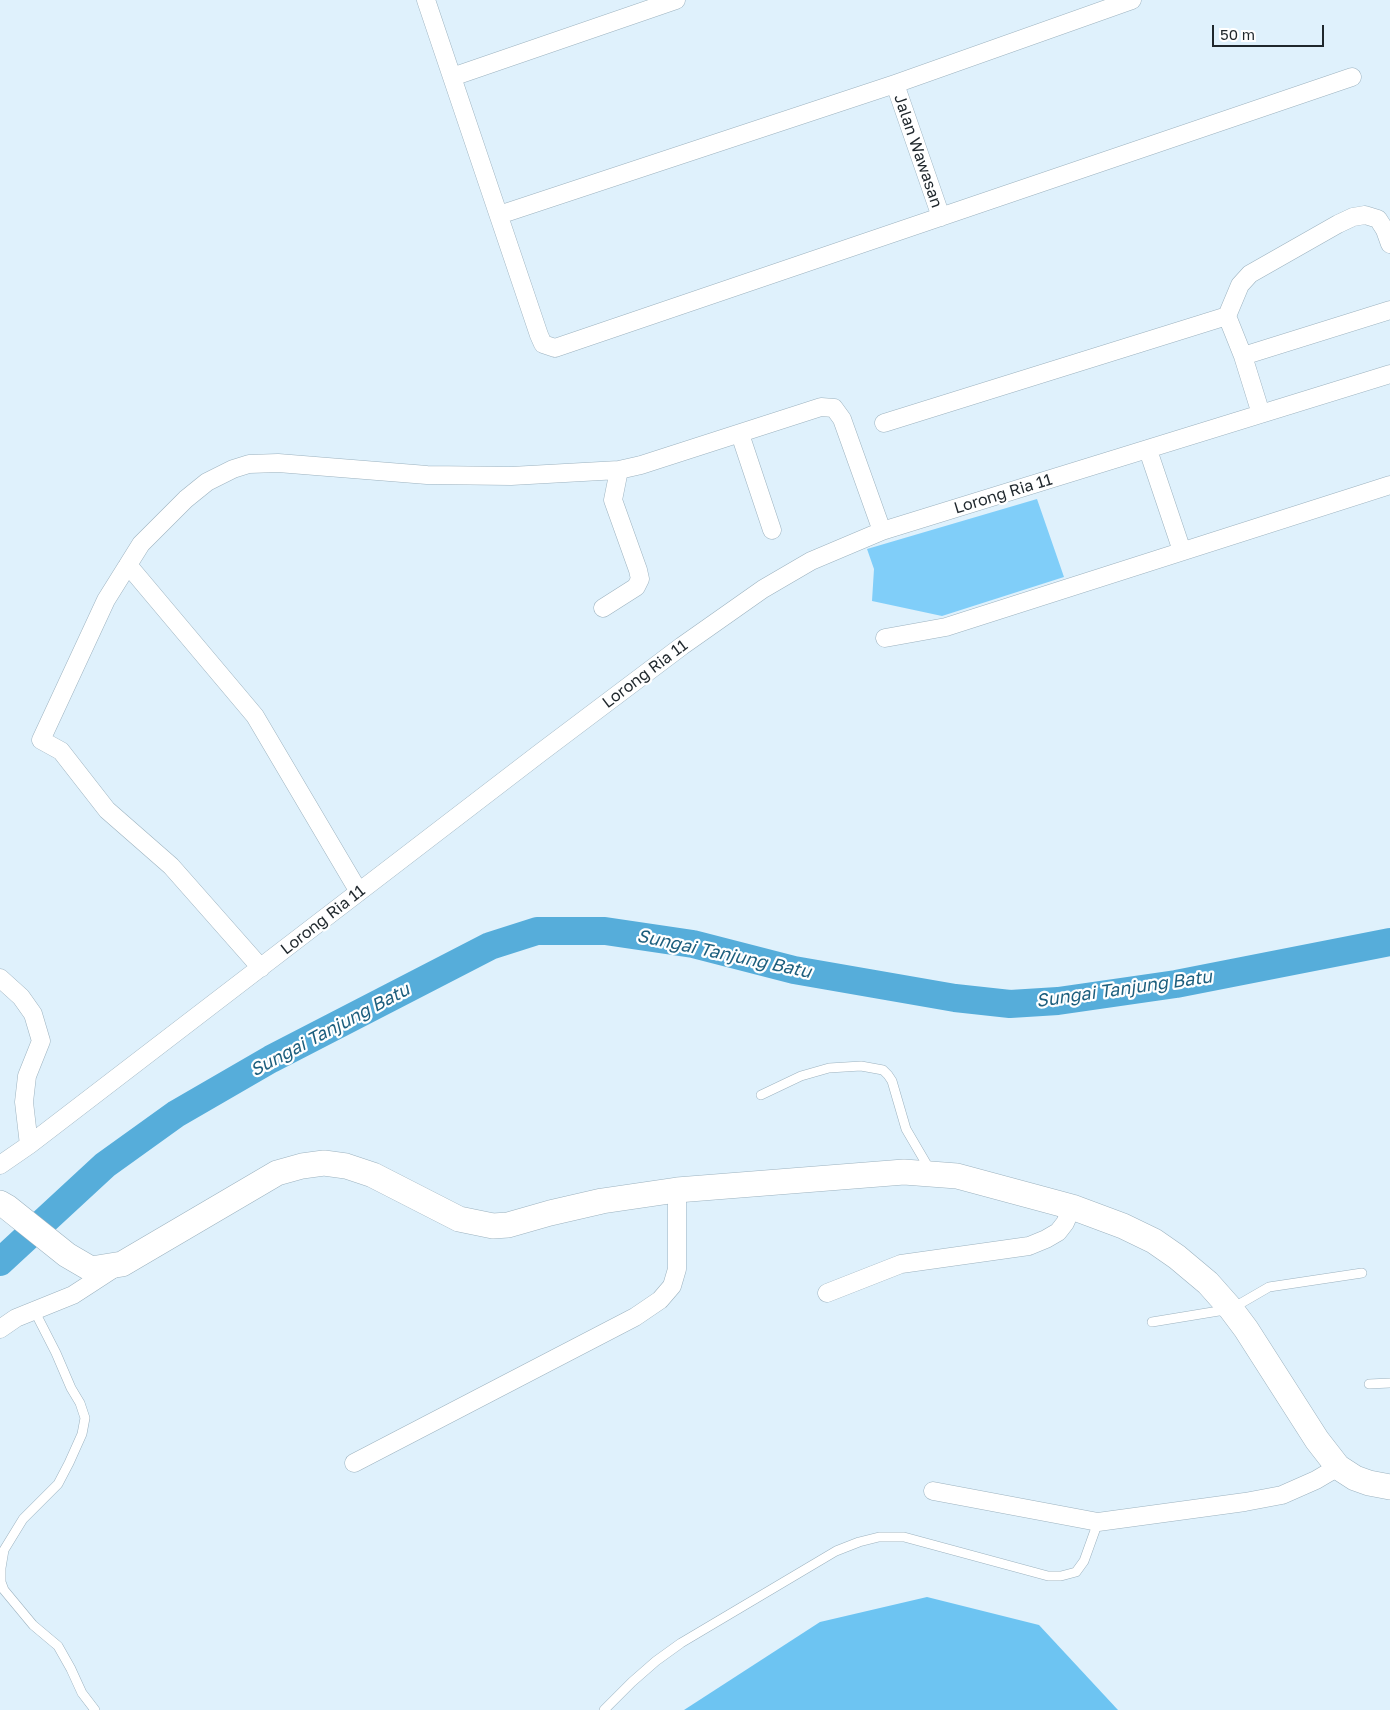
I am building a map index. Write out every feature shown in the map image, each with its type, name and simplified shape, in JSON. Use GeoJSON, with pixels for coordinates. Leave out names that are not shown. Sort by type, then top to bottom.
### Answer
{"type":"FeatureCollection","features":[{"type":"Feature","properties":{"kind":"street"},"geometry":{"type":"LineString","coordinates":[[426,0],[539,335],[544,344],[555,348],[1352,77]]}},
{"type":"Feature","properties":{"kind":"street"},"geometry":{"type":"LineString","coordinates":[[452,77],[676,0]]}},
{"type":"Feature","properties":{"kind":"street"},"geometry":{"type":"LineString","coordinates":[[499,216],[894,84],[1132,0]]}},
{"type":"Feature","properties":{"kind":"street","name":"Jalan Wawasan"},"geometry":{"type":"LineString","coordinates":[[894,84],[941,217]]}},
{"type":"Feature","properties":{"kind":"street"},"geometry":{"type":"LineString","coordinates":[[1261,414],[1243,356],[1227,316],[1240,285],[1250,274],[1353,217],[1365,216],[1378,219],[1385,230],[1390,244]]}},
{"type":"Feature","properties":{"kind":"street"},"geometry":{"type":"LineString","coordinates":[[1243,356],[1390,310]]}},
{"type":"Feature","properties":{"kind":"street"},"geometry":{"type":"LineString","coordinates":[[884,423],[1227,316]]}},
{"type":"Feature","properties":{"kind":"street","name":"Lorong Ria 11"},"geometry":{"type":"LineString","coordinates":[[0,1165],[29,1145],[540,753],[675,652],[763,589],[811,561],[882,531],[1390,374]]}},
{"type":"Feature","properties":{"kind":"street"},"geometry":{"type":"LineString","coordinates":[[261,968],[171,866],[107,810],[61,752],[41,740],[106,600],[141,544],[186,499],[208,482],[249,464],[278,463],[427,475],[512,476],[619,470],[641,465],[821,407],[834,408],[842,419],[882,531]]}},
{"type":"Feature","properties":{"kind":"street"},"geometry":{"type":"LineString","coordinates":[[740,434],[772,530]]}},
{"type":"Feature","properties":{"kind":"street"},"geometry":{"type":"LineString","coordinates":[[1148,450],[1182,551]]}},
{"type":"Feature","properties":{"kind":"street"},"geometry":{"type":"LineString","coordinates":[[603,608],[636,587],[640,579],[614,500],[619,470]]}},
{"type":"Feature","properties":{"kind":"street"},"geometry":{"type":"LineString","coordinates":[[885,638],[946,627],[1390,485]]}},
{"type":"Feature","properties":{"kind":"street"},"geometry":{"type":"LineString","coordinates":[[128,565],[255,716],[359,892]]}},
{"type":"Feature","properties":{"kind":"street"},"geometry":{"type":"LineString","coordinates":[[0,978],[21,997],[34,1014],[41,1041],[27,1076],[24,1102],[29,1145]]}},
{"type":"Feature","properties":{"kind":"street"},"geometry":{"type":"LineString","coordinates":[[0,1329],[16,1318],[73,1296],[122,1264],[277,1174],[302,1166],[324,1163],[346,1166],[373,1175],[459,1220],[493,1226],[508,1225],[602,1201],[677,1190],[868,1174],[932,1173],[957,1176],[1072,1207],[1123,1226],[1154,1241],[1197,1273],[1231,1309],[1246,1329],[1317,1440],[1338,1467],[1355,1478],[1390,1487]]}},
{"type":"Feature","properties":{"kind":"street"},"geometry":{"type":"LineString","coordinates":[[354,1463],[636,1316],[660,1300],[672,1286],[678,1269],[677,1190]]}},
{"type":"Feature","properties":{"kind":"street"},"geometry":{"type":"LineString","coordinates":[[828,1293],[901,1264],[1029,1246],[1058,1232],[1065,1223],[1072,1207]]}},
{"type":"Feature","properties":{"kind":"street"},"geometry":{"type":"LineString","coordinates":[[9,1210],[67,1255],[91,1269],[122,1264]]}},
{"type":"Feature","properties":{"kind":"street"},"geometry":{"type":"LineString","coordinates":[[933,1491],[1098,1522],[1245,1502],[1282,1495],[1316,1480],[1338,1467]]}},
{"type":"Feature","properties":{"kind":"lane"},"geometry":{"type":"LineString","coordinates":[[761,1095],[801,1076],[829,1068],[861,1066],[883,1070],[892,1082],[906,1129],[932,1173]]}},
{"type":"Feature","properties":{"kind":"lane"},"geometry":{"type":"LineString","coordinates":[[1152,1322],[1231,1309],[1269,1287],[1362,1273]]}},
{"type":"Feature","properties":{"kind":"lane"},"geometry":{"type":"LineString","coordinates":[[34,1310],[80,1403],[85,1418],[82,1434],[70,1463],[58,1484],[22,1520],[12,1534],[4,1550],[0,1568],[1,1582],[4,1590],[33,1625],[58,1646],[82,1693],[95,1710]]}},
{"type":"Feature","properties":{"kind":"lane"},"geometry":{"type":"LineString","coordinates":[[1369,1384],[1390,1383]]}},
{"type":"Feature","properties":{"kind":"lane"},"geometry":{"type":"LineString","coordinates":[[604,1710],[656,1661],[681,1643],[836,1551],[851,1545],[879,1537],[904,1536],[1048,1576],[1061,1576],[1076,1572],[1084,1561],[1098,1522]]}},
{"type":"Feature","properties":{"kind":"shaded area"},"geometry":{"type":"Polygon","coordinates":[[[1037,499],[1064,577],[942,616],[872,601],[874,569],[867,549],[1037,499]]]}},
{"type":"Feature","properties":{"kind":"shaded area"},"geometry":{"type":"Polygon","coordinates":[[[927,1597],[1039,1625],[1118,1710],[684,1710],[820,1622],[927,1597]]]}},
{"type":"Feature","properties":{"kind":"waterway","name":"Sungai Tanjung Batu"},"geometry":{"type":"LineString","coordinates":[[0,1262],[105,1165],[176,1114],[271,1059],[490,946],[537,931],[605,931],[693,944],[794,970],[955,998],[1010,1004],[1058,1001],[1176,984],[1390,942]]}}]}
